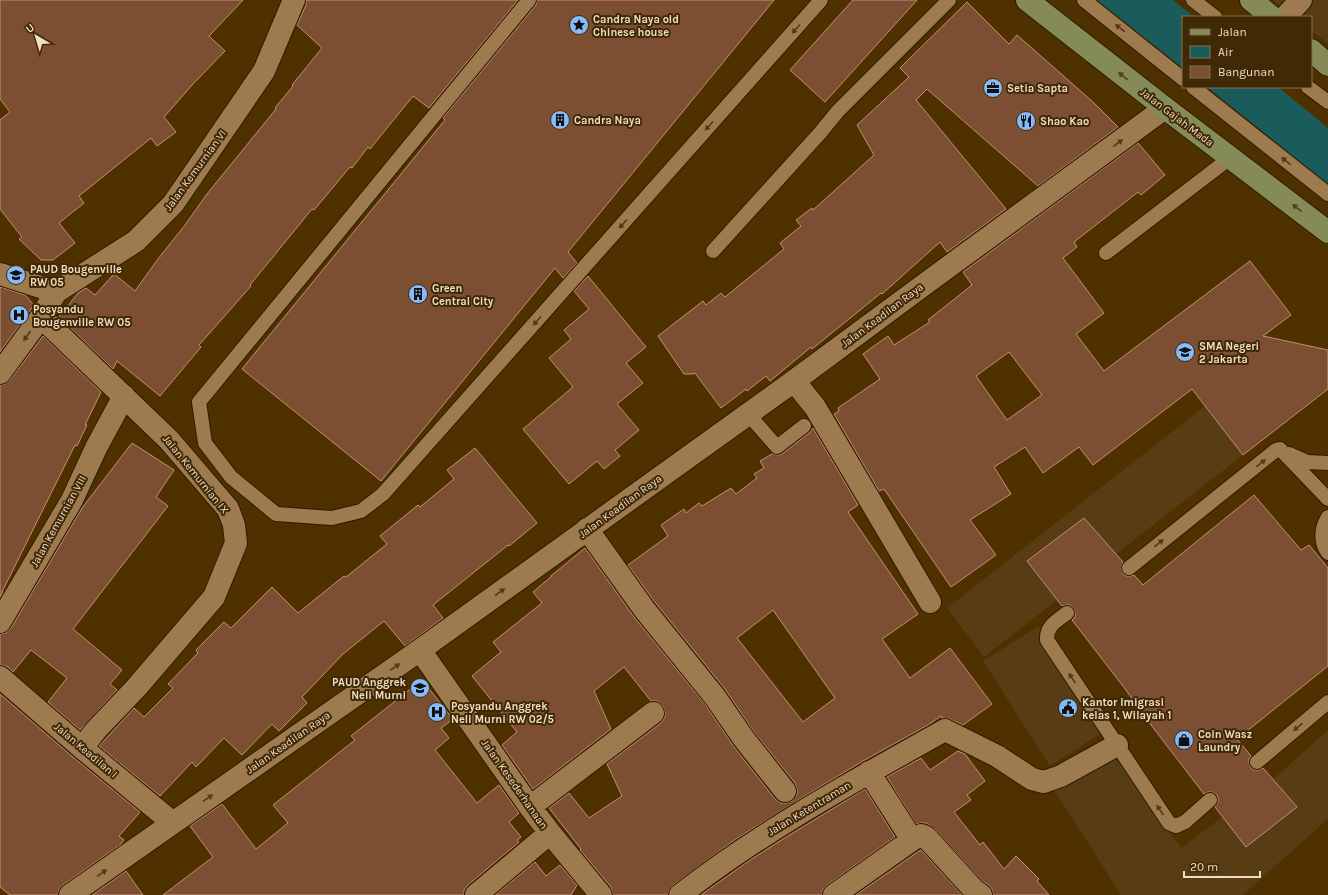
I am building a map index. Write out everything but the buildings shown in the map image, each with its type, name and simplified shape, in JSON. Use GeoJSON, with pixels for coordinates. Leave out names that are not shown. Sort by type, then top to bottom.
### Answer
{"type":"FeatureCollection","features":[{"type":"Feature","properties":{"kind":"main road","name":"Jalan Gajah Mada"},"geometry":{"type":"LineString","coordinates":[[1027,0],[1165,108],[1328,232]]}},
{"type":"Feature","properties":{"kind":"main road"},"geometry":{"type":"LineString","coordinates":[[1251,0],[1271,16]]}},
{"type":"Feature","properties":{"kind":"main road"},"geometry":{"type":"LineString","coordinates":[[1312,51],[1328,65]]}},
{"type":"Feature","properties":{"kind":"street","name":"Jalan Kemurnian VI"},"geometry":{"type":"LineString","coordinates":[[56,292],[136,241],[174,204],[264,71],[294,0]]}},
{"type":"Feature","properties":{"kind":"street"},"geometry":{"type":"LineString","coordinates":[[1286,16],[1301,0]]}},
{"type":"Feature","properties":{"kind":"street","name":"Jalan Keadilan Raya"},"geometry":{"type":"LineString","coordinates":[[70,895],[420,650],[794,381],[1165,108]]}},
{"type":"Feature","properties":{"kind":"street"},"geometry":{"type":"LineString","coordinates":[[0,274],[56,292],[42,317],[0,373]]}},
{"type":"Feature","properties":{"kind":"street","name":"Jalan Kemurnian IX"},"geometry":{"type":"LineString","coordinates":[[42,317],[169,440],[228,510],[234,525],[236,543],[214,597],[136,688],[96,730],[82,748]]}},
{"type":"Feature","properties":{"kind":"street"},"geometry":{"type":"LineString","coordinates":[[794,381],[815,407],[930,602]]}},
{"type":"Feature","properties":{"kind":"street","name":"Jalan Kemurnian VIII"},"geometry":{"type":"LineString","coordinates":[[0,622],[72,500],[96,448],[124,396]]}},
{"type":"Feature","properties":{"kind":"street"},"geometry":{"type":"LineString","coordinates":[[587,529],[644,609],[715,697],[744,739],[785,791]]}},
{"type":"Feature","properties":{"kind":"street","name":"Jalan Kesederhanaan"},"geometry":{"type":"LineString","coordinates":[[420,650],[530,807],[601,895]]}},
{"type":"Feature","properties":{"kind":"street","name":"Jalan Keadilan I"},"geometry":{"type":"LineString","coordinates":[[0,677],[82,748],[173,823]]}},
{"type":"Feature","properties":{"kind":"street"},"geometry":{"type":"LineString","coordinates":[[530,807],[653,713]]}},
{"type":"Feature","properties":{"kind":"street","name":"Jalan Ketentraman"},"geometry":{"type":"LineString","coordinates":[[680,895],[782,823],[868,772],[945,730],[997,756],[1032,779],[1044,782],[1060,776],[1117,745]]}},
{"type":"Feature","properties":{"kind":"street"},"geometry":{"type":"LineString","coordinates":[[868,772],[912,840]]}},
{"type":"Feature","properties":{"kind":"street"},"geometry":{"type":"LineString","coordinates":[[476,895],[550,833]]}},
{"type":"Feature","properties":{"kind":"street"},"geometry":{"type":"LineString","coordinates":[[834,895],[921,835],[926,837],[975,893]]}},
{"type":"Feature","properties":{"kind":"lane"},"geometry":{"type":"LineString","coordinates":[[529,0],[199,402],[205,442],[230,477],[276,514],[332,518],[361,511],[383,494],[822,0]]}},
{"type":"Feature","properties":{"kind":"lane"},"geometry":{"type":"LineString","coordinates":[[713,251],[820,133],[838,111],[949,0]]}},
{"type":"Feature","properties":{"kind":"lane"},"geometry":{"type":"LineString","coordinates":[[1084,0],[1182,78]]}},
{"type":"Feature","properties":{"kind":"lane"},"geometry":{"type":"LineString","coordinates":[[1193,0],[1214,16]]}},
{"type":"Feature","properties":{"kind":"lane"},"geometry":{"type":"LineString","coordinates":[[1194,88],[1328,194]]}},
{"type":"Feature","properties":{"kind":"lane"},"geometry":{"type":"LineString","coordinates":[[1309,88],[1328,102]]}},
{"type":"Feature","properties":{"kind":"lane"},"geometry":{"type":"LineString","coordinates":[[1106,253],[1230,158]]}},
{"type":"Feature","properties":{"kind":"lane"},"geometry":{"type":"LineString","coordinates":[[748,414],[777,447],[804,426]]}},
{"type":"Feature","properties":{"kind":"lane"},"geometry":{"type":"LineString","coordinates":[[1128,568],[1276,450],[1280,449],[1307,462],[1328,463]]}},
{"type":"Feature","properties":{"kind":"lane"},"geometry":{"type":"LineString","coordinates":[[1283,451],[1328,500]]}},
{"type":"Feature","properties":{"kind":"lane"},"geometry":{"type":"LineString","coordinates":[[1328,517],[1322,532],[1323,541],[1328,553]]}},
{"type":"Feature","properties":{"kind":"lane"},"geometry":{"type":"LineString","coordinates":[[1067,613],[1051,626],[1047,632],[1047,640],[1169,823],[1176,826],[1185,822],[1210,800]]}},
{"type":"Feature","properties":{"kind":"lane"},"geometry":{"type":"LineString","coordinates":[[1257,762],[1328,702]]}},
{"type":"Feature","properties":{"kind":"shaded area"},"geometry":{"type":"Polygon","coordinates":[[[1273,0],[1328,0],[1328,43],[1312,31],[1312,16],[1294,16],[1273,0]]]}},
{"type":"Feature","properties":{"kind":"shaded area"},"geometry":{"type":"Polygon","coordinates":[[[1205,406],[1243,455],[984,657],[947,608],[1205,406]]]}},
{"type":"Feature","properties":{"kind":"shaded area"},"geometry":{"type":"Polygon","coordinates":[[[1038,626],[1105,731],[1050,766],[983,661],[1038,626]]]}},
{"type":"Feature","properties":{"kind":"shaded area"},"geometry":{"type":"Polygon","coordinates":[[[1328,730],[1328,819],[1243,895],[1121,895],[1053,788],[1113,751],[1181,848],[1278,775],[1328,730]]]}},
{"type":"Feature","properties":{"kind":"water"},"geometry":{"type":"Polygon","coordinates":[[[1097,0],[1173,0],[1193,16],[1182,16],[1182,67],[1097,0]]]}},
{"type":"Feature","properties":{"kind":"water"},"geometry":{"type":"Polygon","coordinates":[[[1208,88],[1279,88],[1328,128],[1328,184],[1208,88]]]}},
{"type":"Feature","properties":{"kind":"place","name":"Candra Naya old Chinese house"},"geometry":{"type":"Point","coordinates":[579,25]}},
{"type":"Feature","properties":{"kind":"place","name":"Setia Sapta"},"geometry":{"type":"Point","coordinates":[993,88]}},
{"type":"Feature","properties":{"kind":"place","name":"Candra Naya"},"geometry":{"type":"Point","coordinates":[560,120]}},
{"type":"Feature","properties":{"kind":"place","name":"Shao Kao"},"geometry":{"type":"Point","coordinates":[1026,121]}},
{"type":"Feature","properties":{"kind":"place","name":"PAUD Bougenville RW 05"},"geometry":{"type":"Point","coordinates":[16,275]}},
{"type":"Feature","properties":{"kind":"place","name":"Green Central City"},"geometry":{"type":"Point","coordinates":[418,294]}},
{"type":"Feature","properties":{"kind":"place","name":"Posyandu Bougenville RW 05"},"geometry":{"type":"Point","coordinates":[19,315]}},
{"type":"Feature","properties":{"kind":"place","name":"SMA Negeri 2 Jakarta"},"geometry":{"type":"Point","coordinates":[1185,352]}},
{"type":"Feature","properties":{"kind":"place","name":"PAUD Anggrek Neli Murni"},"geometry":{"type":"Point","coordinates":[420,688]}},
{"type":"Feature","properties":{"kind":"place","name":"Kantor Imigrasi kelas 1, Wilayah 1"},"geometry":{"type":"Point","coordinates":[1068,708]}},
{"type":"Feature","properties":{"kind":"place","name":"Posyandu Anggrek Neli Murni RW 02/5"},"geometry":{"type":"Point","coordinates":[437,712]}},
{"type":"Feature","properties":{"kind":"place","name":"Coin Wasz Laundry"},"geometry":{"type":"Point","coordinates":[1184,740]}}]}
